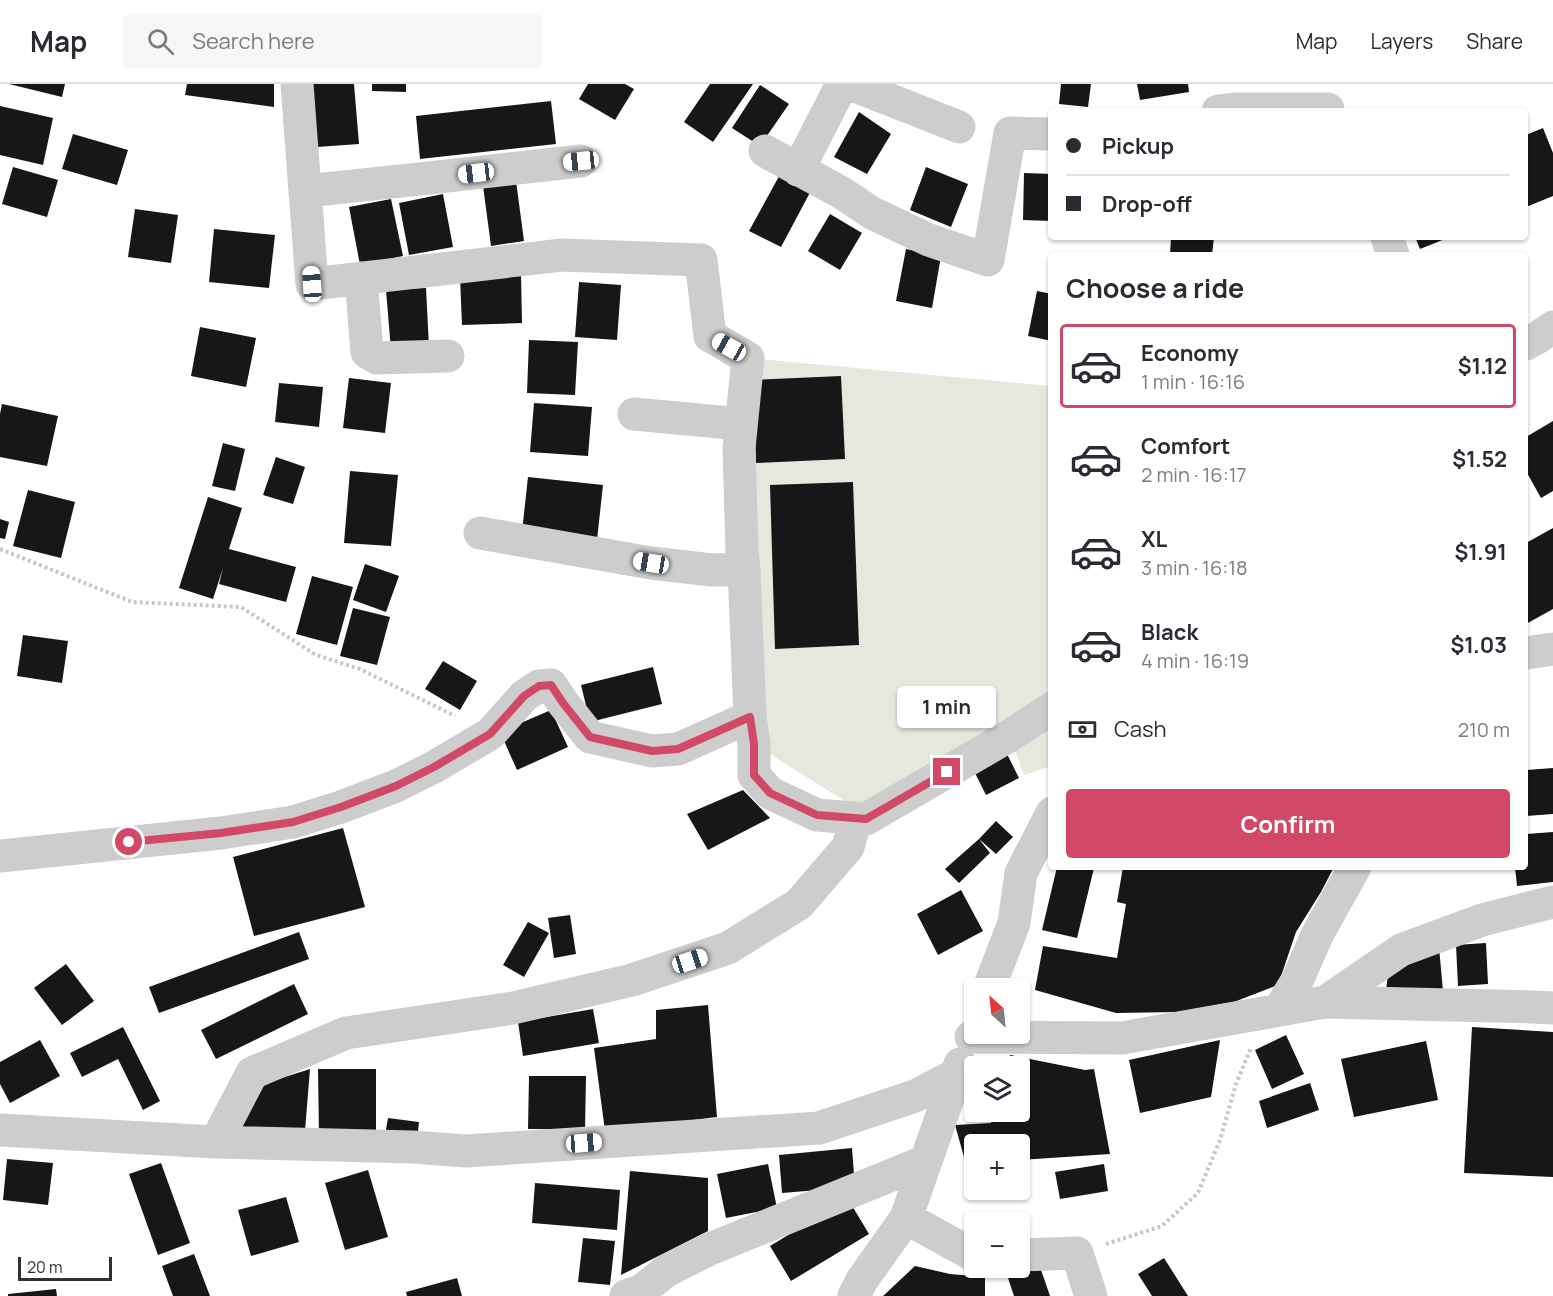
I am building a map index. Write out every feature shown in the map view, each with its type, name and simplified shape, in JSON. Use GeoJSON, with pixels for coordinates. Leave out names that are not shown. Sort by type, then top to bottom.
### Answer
{"type":"FeatureCollection","features":[{"type":"Feature","properties":{"kind":"street"},"geometry":{"type":"LineString","coordinates":[[297,84],[312,284],[562,255],[701,260],[710,336],[748,358],[739,448],[750,717],[754,744],[754,775],[770,793],[817,815],[866,819],[1009,736],[1048,711]]}},
{"type":"Feature","properties":{"kind":"street"},"geometry":{"type":"LineString","coordinates":[[798,170],[842,84]]}},
{"type":"Feature","properties":{"kind":"street"},"geometry":{"type":"LineString","coordinates":[[850,84],[959,127]]}},
{"type":"Feature","properties":{"kind":"street"},"geometry":{"type":"LineString","coordinates":[[1246,108],[1326,101]]}},
{"type":"Feature","properties":{"kind":"street"},"geometry":{"type":"LineString","coordinates":[[765,151],[842,193],[872,213],[929,240],[988,260],[1010,134],[1048,134]]}},
{"type":"Feature","properties":{"kind":"street"},"geometry":{"type":"LineString","coordinates":[[306,190],[581,161]]}},
{"type":"Feature","properties":{"kind":"street"},"geometry":{"type":"LineString","coordinates":[[361,278],[367,352],[377,358],[448,356]]}},
{"type":"Feature","properties":{"kind":"street"},"geometry":{"type":"LineString","coordinates":[[1528,343],[1553,327]]}},
{"type":"Feature","properties":{"kind":"street"},"geometry":{"type":"LineString","coordinates":[[634,414],[741,424]]}},
{"type":"Feature","properties":{"kind":"street"},"geometry":{"type":"LineString","coordinates":[[480,533],[651,563],[712,570],[744,569]]}},
{"type":"Feature","properties":{"kind":"street"},"geometry":{"type":"LineString","coordinates":[[1528,653],[1553,649]]}},
{"type":"Feature","properties":{"kind":"street"},"geometry":{"type":"LineString","coordinates":[[0,856],[221,833],[293,822],[341,807],[396,786],[490,734],[524,696],[539,686],[551,685],[590,737],[652,751],[678,749],[750,717]]}},
{"type":"Feature","properties":{"kind":"street"},"geometry":{"type":"LineString","coordinates":[[216,1142],[252,1073],[346,1033],[513,1008],[632,980],[728,948],[799,904],[848,847],[856,818]]}},
{"type":"Feature","properties":{"kind":"street"},"geometry":{"type":"LineString","coordinates":[[993,978],[1014,923],[1021,873],[1048,821]]}},
{"type":"Feature","properties":{"kind":"street"},"geometry":{"type":"LineString","coordinates":[[1279,1010],[1298,979],[1317,935],[1352,870]]}},
{"type":"Feature","properties":{"kind":"street"},"geometry":{"type":"LineString","coordinates":[[1325,1002],[1401,950],[1482,920],[1553,902]]}},
{"type":"Feature","properties":{"kind":"street"},"geometry":{"type":"LineString","coordinates":[[1030,1034],[1122,1038],[1325,1002],[1553,1008]]}},
{"type":"Feature","properties":{"kind":"street"},"geometry":{"type":"LineString","coordinates":[[854,1296],[862,1280],[906,1218],[955,1075],[968,1044]]}},
{"type":"Feature","properties":{"kind":"street"},"geometry":{"type":"LineString","coordinates":[[0,1130],[216,1142],[414,1147],[466,1151],[819,1128],[915,1096],[955,1075]]}},
{"type":"Feature","properties":{"kind":"street"},"geometry":{"type":"LineString","coordinates":[[626,1296],[641,1291],[666,1271],[710,1249],[926,1161]]}},
{"type":"Feature","properties":{"kind":"street"},"geometry":{"type":"LineString","coordinates":[[906,1218],[964,1250]]}},
{"type":"Feature","properties":{"kind":"street"},"geometry":{"type":"LineString","coordinates":[[1030,1255],[1077,1253],[1091,1296]]}},
{"type":"Feature","properties":{"kind":"path"},"geometry":{"type":"LineString","coordinates":[[0,549],[132,602],[241,607],[316,655],[360,669],[490,734]]}},
{"type":"Feature","properties":{"kind":"path"},"geometry":{"type":"LineString","coordinates":[[1077,1253],[1162,1226],[1198,1193],[1220,1140],[1236,1084],[1253,1044],[1279,1010]]}},
{"type":"Feature","properties":{"kind":"shaded area"},"geometry":{"type":"Polygon","coordinates":[[[748,358],[1048,386],[1048,767],[1024,775],[1011,740],[867,815],[754,744],[748,358]]]}},
{"type":"Feature","properties":{"kind":"building"},"geometry":{"type":"Polygon","coordinates":[[[9,84],[65,84],[62,97],[9,84]]]}},
{"type":"Feature","properties":{"kind":"building"},"geometry":{"type":"Polygon","coordinates":[[[187,84],[274,84],[274,107],[185,95],[187,84]]]}},
{"type":"Feature","properties":{"kind":"building"},"geometry":{"type":"Polygon","coordinates":[[[312,84],[354,84],[359,144],[317,147],[312,84]]]}},
{"type":"Feature","properties":{"kind":"building"},"geometry":{"type":"Polygon","coordinates":[[[372,84],[406,84],[406,92],[372,91],[372,84]]]}},
{"type":"Feature","properties":{"kind":"building"},"geometry":{"type":"Polygon","coordinates":[[[588,84],[625,84],[634,89],[615,120],[579,99],[588,84]]]}},
{"type":"Feature","properties":{"kind":"building"},"geometry":{"type":"Polygon","coordinates":[[[710,84],[753,84],[713,142],[684,122],[710,84]]]}},
{"type":"Feature","properties":{"kind":"building"},"geometry":{"type":"Polygon","coordinates":[[[1061,84],[1091,84],[1088,107],[1059,104],[1061,84]]]}},
{"type":"Feature","properties":{"kind":"building"},"geometry":{"type":"Polygon","coordinates":[[[1137,84],[1188,84],[1189,92],[1140,100],[1137,84]]]}},
{"type":"Feature","properties":{"kind":"building"},"geometry":{"type":"Polygon","coordinates":[[[760,85],[789,104],[760,146],[732,128],[760,85]]]}},
{"type":"Feature","properties":{"kind":"building"},"geometry":{"type":"Polygon","coordinates":[[[551,101],[556,144],[420,159],[416,116],[551,101]]]}},
{"type":"Feature","properties":{"kind":"building"},"geometry":{"type":"Polygon","coordinates":[[[0,106],[53,118],[43,165],[0,155],[0,106]]]}},
{"type":"Feature","properties":{"kind":"building"},"geometry":{"type":"Polygon","coordinates":[[[859,112],[891,134],[867,174],[834,157],[859,112]]]}},
{"type":"Feature","properties":{"kind":"building"},"geometry":{"type":"Polygon","coordinates":[[[1543,128],[1553,153],[1553,196],[1528,206],[1528,134],[1543,128]]]}},
{"type":"Feature","properties":{"kind":"building"},"geometry":{"type":"Polygon","coordinates":[[[73,134],[128,150],[117,185],[62,169],[73,134]]]}},
{"type":"Feature","properties":{"kind":"building"},"geometry":{"type":"Polygon","coordinates":[[[13,167],[58,180],[47,217],[2,204],[13,167]]]}},
{"type":"Feature","properties":{"kind":"building"},"geometry":{"type":"Polygon","coordinates":[[[926,167],[968,184],[951,227],[910,210],[926,167]]]}},
{"type":"Feature","properties":{"kind":"building"},"geometry":{"type":"Polygon","coordinates":[[[783,169],[814,185],[781,247],[749,231],[783,169]]]}},
{"type":"Feature","properties":{"kind":"building"},"geometry":{"type":"Polygon","coordinates":[[[1024,173],[1048,174],[1048,221],[1023,220],[1024,173]]]}},
{"type":"Feature","properties":{"kind":"building"},"geometry":{"type":"Polygon","coordinates":[[[516,181],[524,241],[491,246],[483,186],[516,181]]]}},
{"type":"Feature","properties":{"kind":"building"},"geometry":{"type":"Polygon","coordinates":[[[443,194],[453,247],[409,255],[399,203],[443,194]]]}},
{"type":"Feature","properties":{"kind":"building"},"geometry":{"type":"Polygon","coordinates":[[[391,199],[403,256],[360,265],[349,207],[391,199]]]}},
{"type":"Feature","properties":{"kind":"building"},"geometry":{"type":"Polygon","coordinates":[[[135,209],[178,215],[171,263],[128,257],[135,209]]]}},
{"type":"Feature","properties":{"kind":"building"},"geometry":{"type":"Polygon","coordinates":[[[830,214],[862,233],[840,270],[808,251],[830,214]]]}},
{"type":"Feature","properties":{"kind":"building"},"geometry":{"type":"Polygon","coordinates":[[[214,229],[275,235],[269,288],[209,282],[214,229]]]}},
{"type":"Feature","properties":{"kind":"building"},"geometry":{"type":"Polygon","coordinates":[[[1171,240],[1214,240],[1212,252],[1170,252],[1171,240]]]}},
{"type":"Feature","properties":{"kind":"building"},"geometry":{"type":"Polygon","coordinates":[[[1416,240],[1442,240],[1420,249],[1416,240]]]}},
{"type":"Feature","properties":{"kind":"building"},"geometry":{"type":"Polygon","coordinates":[[[906,249],[941,256],[932,308],[896,301],[906,249]]]}},
{"type":"Feature","properties":{"kind":"building"},"geometry":{"type":"Polygon","coordinates":[[[521,275],[522,323],[462,325],[460,277],[521,275]]]}},
{"type":"Feature","properties":{"kind":"building"},"geometry":{"type":"Polygon","coordinates":[[[579,282],[621,285],[617,340],[575,337],[579,282]]]}},
{"type":"Feature","properties":{"kind":"building"},"geometry":{"type":"Polygon","coordinates":[[[426,288],[429,347],[391,350],[386,290],[426,288]]]}},
{"type":"Feature","properties":{"kind":"building"},"geometry":{"type":"Polygon","coordinates":[[[1037,291],[1048,293],[1048,340],[1028,336],[1037,291]]]}},
{"type":"Feature","properties":{"kind":"building"},"geometry":{"type":"Polygon","coordinates":[[[200,327],[256,338],[246,387],[191,376],[200,327]]]}},
{"type":"Feature","properties":{"kind":"building"},"geometry":{"type":"Polygon","coordinates":[[[529,340],[578,342],[575,395],[527,393],[529,340]]]}},
{"type":"Feature","properties":{"kind":"building"},"geometry":{"type":"Polygon","coordinates":[[[841,376],[845,459],[756,463],[753,380],[841,376]]]}},
{"type":"Feature","properties":{"kind":"building"},"geometry":{"type":"Polygon","coordinates":[[[349,378],[391,383],[385,433],[343,428],[349,378]]]}},
{"type":"Feature","properties":{"kind":"building"},"geometry":{"type":"Polygon","coordinates":[[[279,383],[323,387],[319,427],[275,422],[279,383]]]}},
{"type":"Feature","properties":{"kind":"building"},"geometry":{"type":"Polygon","coordinates":[[[534,403],[592,407],[588,456],[530,452],[534,403]]]}},
{"type":"Feature","properties":{"kind":"building"},"geometry":{"type":"Polygon","coordinates":[[[2,404],[58,416],[47,466],[0,457],[2,404]]]}},
{"type":"Feature","properties":{"kind":"building"},"geometry":{"type":"Polygon","coordinates":[[[1553,421],[1553,491],[1541,498],[1528,475],[1528,436],[1553,421]]]}},
{"type":"Feature","properties":{"kind":"building"},"geometry":{"type":"Polygon","coordinates":[[[223,443],[245,449],[235,491],[212,486],[223,443]]]}},
{"type":"Feature","properties":{"kind":"building"},"geometry":{"type":"Polygon","coordinates":[[[276,457],[305,467],[293,504],[263,495],[276,457]]]}},
{"type":"Feature","properties":{"kind":"building"},"geometry":{"type":"Polygon","coordinates":[[[350,471],[398,475],[391,546],[344,543],[350,471]]]}},
{"type":"Feature","properties":{"kind":"building"},"geometry":{"type":"Polygon","coordinates":[[[528,477],[603,485],[597,540],[522,532],[528,477]]]}},
{"type":"Feature","properties":{"kind":"building"},"geometry":{"type":"Polygon","coordinates":[[[853,482],[859,645],[775,649],[770,485],[853,482]]]}},
{"type":"Feature","properties":{"kind":"building"},"geometry":{"type":"Polygon","coordinates":[[[28,490],[75,502],[61,558],[13,546],[28,490]]]}},
{"type":"Feature","properties":{"kind":"building"},"geometry":{"type":"Polygon","coordinates":[[[208,497],[242,508],[229,549],[296,567],[286,602],[219,584],[223,568],[213,599],[179,588],[208,497]]]}},
{"type":"Feature","properties":{"kind":"building"},"geometry":{"type":"Polygon","coordinates":[[[0,519],[9,522],[5,539],[0,538],[0,519]]]}},
{"type":"Feature","properties":{"kind":"building"},"geometry":{"type":"Polygon","coordinates":[[[1553,528],[1553,609],[1528,623],[1528,542],[1553,528]]]}},
{"type":"Feature","properties":{"kind":"building"},"geometry":{"type":"Polygon","coordinates":[[[365,564],[399,576],[386,612],[353,600],[365,564]]]}},
{"type":"Feature","properties":{"kind":"building"},"geometry":{"type":"Polygon","coordinates":[[[312,576],[353,587],[337,645],[296,634],[312,576]]]}},
{"type":"Feature","properties":{"kind":"building"},"geometry":{"type":"Polygon","coordinates":[[[353,608],[390,617],[377,665],[340,656],[353,608]]]}},
{"type":"Feature","properties":{"kind":"building"},"geometry":{"type":"Polygon","coordinates":[[[23,635],[68,641],[62,683],[17,676],[23,635]]]}},
{"type":"Feature","properties":{"kind":"building"},"geometry":{"type":"Polygon","coordinates":[[[443,661],[477,681],[460,710],[425,689],[443,661]]]}},
{"type":"Feature","properties":{"kind":"building"},"geometry":{"type":"Polygon","coordinates":[[[653,667],[662,704],[590,722],[581,685],[653,667]]]}},
{"type":"Feature","properties":{"kind":"building"},"geometry":{"type":"Polygon","coordinates":[[[551,710],[568,747],[517,770],[500,732],[551,710]]]}},
{"type":"Feature","properties":{"kind":"building"},"geometry":{"type":"Polygon","coordinates":[[[1003,746],[1019,778],[986,795],[970,763],[1003,746]]]}},
{"type":"Feature","properties":{"kind":"building"},"geometry":{"type":"Polygon","coordinates":[[[1553,768],[1553,814],[1528,816],[1528,770],[1553,768]]]}},
{"type":"Feature","properties":{"kind":"building"},"geometry":{"type":"Polygon","coordinates":[[[743,790],[770,818],[708,850],[687,814],[743,790]]]}},
{"type":"Feature","properties":{"kind":"building"},"geometry":{"type":"Polygon","coordinates":[[[996,821],[1013,837],[996,854],[979,839],[996,821]]]}},
{"type":"Feature","properties":{"kind":"building"},"geometry":{"type":"Polygon","coordinates":[[[343,828],[365,907],[254,936],[233,857],[343,828]]]}},
{"type":"Feature","properties":{"kind":"building"},"geometry":{"type":"Polygon","coordinates":[[[1553,832],[1553,882],[1517,886],[1515,870],[1528,870],[1528,834],[1553,832]]]}},
{"type":"Feature","properties":{"kind":"building"},"geometry":{"type":"Polygon","coordinates":[[[979,839],[990,853],[959,883],[945,869],[979,839]]]}},
{"type":"Feature","properties":{"kind":"building"},"geometry":{"type":"Polygon","coordinates":[[[1056,870],[1094,870],[1077,938],[1042,930],[1056,870]]]}},
{"type":"Feature","properties":{"kind":"building"},"geometry":{"type":"Polygon","coordinates":[[[1122,870],[1332,870],[1296,932],[1278,985],[1234,1002],[1177,1012],[1116,1013],[1035,990],[1043,946],[1117,958],[1126,904],[1117,902],[1122,870]]]}},
{"type":"Feature","properties":{"kind":"building"},"geometry":{"type":"Polygon","coordinates":[[[961,890],[983,931],[938,955],[917,914],[961,890]]]}},
{"type":"Feature","properties":{"kind":"building"},"geometry":{"type":"Polygon","coordinates":[[[570,915],[576,954],[554,958],[548,918],[570,915]]]}},
{"type":"Feature","properties":{"kind":"building"},"geometry":{"type":"Polygon","coordinates":[[[528,922],[549,933],[524,977],[503,965],[528,922]]]}},
{"type":"Feature","properties":{"kind":"building"},"geometry":{"type":"Polygon","coordinates":[[[299,932],[309,959],[159,1013],[149,987],[299,932]]]}},
{"type":"Feature","properties":{"kind":"building"},"geometry":{"type":"Polygon","coordinates":[[[1486,943],[1488,984],[1458,986],[1456,945],[1486,943]]]}},
{"type":"Feature","properties":{"kind":"building"},"geometry":{"type":"Polygon","coordinates":[[[1439,947],[1443,991],[1386,991],[1389,966],[1439,947]]]}},
{"type":"Feature","properties":{"kind":"building"},"geometry":{"type":"Polygon","coordinates":[[[66,964],[94,1001],[62,1025],[34,988],[66,964]]]}},
{"type":"Feature","properties":{"kind":"building"},"geometry":{"type":"Polygon","coordinates":[[[294,984],[308,1014],[216,1059],[201,1030],[294,984]]]}},
{"type":"Feature","properties":{"kind":"building"},"geometry":{"type":"Polygon","coordinates":[[[708,1005],[717,1117],[605,1131],[594,1048],[656,1039],[656,1010],[708,1005]]]}},
{"type":"Feature","properties":{"kind":"building"},"geometry":{"type":"Polygon","coordinates":[[[593,1009],[599,1043],[523,1056],[518,1022],[593,1009]]]}},
{"type":"Feature","properties":{"kind":"building"},"geometry":{"type":"Polygon","coordinates":[[[123,1027],[160,1101],[143,1110],[118,1059],[82,1077],[70,1053],[123,1027]]]}},
{"type":"Feature","properties":{"kind":"building"},"geometry":{"type":"Polygon","coordinates":[[[1472,1027],[1553,1032],[1553,1177],[1464,1173],[1472,1027]]]}},
{"type":"Feature","properties":{"kind":"building"},"geometry":{"type":"Polygon","coordinates":[[[1286,1035],[1304,1074],[1272,1089],[1255,1050],[1286,1035]]]}},
{"type":"Feature","properties":{"kind":"building"},"geometry":{"type":"Polygon","coordinates":[[[40,1040],[60,1076],[10,1103],[0,1084],[0,1062],[40,1040]]]}},
{"type":"Feature","properties":{"kind":"building"},"geometry":{"type":"Polygon","coordinates":[[[1220,1040],[1211,1097],[1140,1113],[1129,1060],[1220,1040]]]}},
{"type":"Feature","properties":{"kind":"building"},"geometry":{"type":"Polygon","coordinates":[[[1426,1041],[1438,1100],[1354,1117],[1341,1059],[1426,1041]]]}},
{"type":"Feature","properties":{"kind":"building"},"geometry":{"type":"Polygon","coordinates":[[[1030,1059],[1085,1070],[1094,1069],[1110,1154],[1030,1159],[1030,1134],[964,1134],[964,1157],[955,1125],[1030,1122],[1030,1059]]]}},
{"type":"Feature","properties":{"kind":"building"},"geometry":{"type":"Polygon","coordinates":[[[310,1069],[305,1131],[232,1126],[266,1083],[310,1069]]]}},
{"type":"Feature","properties":{"kind":"building"},"geometry":{"type":"Polygon","coordinates":[[[318,1069],[376,1069],[376,1136],[319,1136],[318,1069]]]}},
{"type":"Feature","properties":{"kind":"building"},"geometry":{"type":"Polygon","coordinates":[[[529,1076],[586,1076],[585,1129],[528,1129],[529,1076]]]}},
{"type":"Feature","properties":{"kind":"building"},"geometry":{"type":"Polygon","coordinates":[[[1310,1083],[1319,1110],[1267,1128],[1259,1101],[1310,1083]]]}},
{"type":"Feature","properties":{"kind":"building"},"geometry":{"type":"Polygon","coordinates":[[[388,1118],[419,1122],[417,1140],[385,1135],[388,1118]]]}},
{"type":"Feature","properties":{"kind":"building"},"geometry":{"type":"Polygon","coordinates":[[[852,1148],[855,1187],[782,1193],[779,1155],[852,1148]]]}},
{"type":"Feature","properties":{"kind":"building"},"geometry":{"type":"Polygon","coordinates":[[[7,1159],[53,1163],[48,1205],[3,1200],[7,1159]]]}},
{"type":"Feature","properties":{"kind":"building"},"geometry":{"type":"Polygon","coordinates":[[[161,1163],[190,1243],[158,1255],[129,1174],[161,1163]]]}},
{"type":"Feature","properties":{"kind":"building"},"geometry":{"type":"Polygon","coordinates":[[[768,1164],[777,1208],[726,1218],[717,1174],[768,1164]]]}},
{"type":"Feature","properties":{"kind":"building"},"geometry":{"type":"Polygon","coordinates":[[[1104,1164],[1108,1191],[1060,1199],[1055,1172],[1104,1164]]]}},
{"type":"Feature","properties":{"kind":"building"},"geometry":{"type":"Polygon","coordinates":[[[368,1170],[388,1237],[345,1250],[325,1183],[368,1170]]]}},
{"type":"Feature","properties":{"kind":"building"},"geometry":{"type":"Polygon","coordinates":[[[630,1171],[708,1178],[708,1231],[621,1275],[630,1171]]]}},
{"type":"Feature","properties":{"kind":"building"},"geometry":{"type":"Polygon","coordinates":[[[535,1183],[620,1190],[617,1230],[532,1223],[535,1183]]]}},
{"type":"Feature","properties":{"kind":"building"},"geometry":{"type":"Polygon","coordinates":[[[286,1197],[299,1242],[251,1256],[238,1210],[286,1197]]]}},
{"type":"Feature","properties":{"kind":"building"},"geometry":{"type":"Polygon","coordinates":[[[848,1199],[869,1234],[791,1281],[770,1246],[848,1199]]]}},
{"type":"Feature","properties":{"kind":"building"},"geometry":{"type":"Polygon","coordinates":[[[583,1238],[615,1241],[610,1285],[578,1282],[583,1238]]]}},
{"type":"Feature","properties":{"kind":"building"},"geometry":{"type":"Polygon","coordinates":[[[194,1254],[210,1296],[173,1296],[162,1266],[194,1254]]]}},
{"type":"Feature","properties":{"kind":"building"},"geometry":{"type":"Polygon","coordinates":[[[1164,1258],[1188,1296],[1152,1296],[1138,1274],[1164,1258]]]}},
{"type":"Feature","properties":{"kind":"building"},"geometry":{"type":"Polygon","coordinates":[[[1039,1264],[1050,1296],[1014,1296],[1008,1278],[1030,1278],[1030,1267],[1039,1264]]]}},
{"type":"Feature","properties":{"kind":"building"},"geometry":{"type":"Polygon","coordinates":[[[915,1266],[964,1275],[964,1278],[985,1278],[985,1296],[883,1296],[915,1266]]]}},
{"type":"Feature","properties":{"kind":"building"},"geometry":{"type":"Polygon","coordinates":[[[457,1278],[462,1296],[407,1296],[406,1292],[457,1278]]]}},
{"type":"Feature","properties":{"kind":"building"},"geometry":{"type":"Polygon","coordinates":[[[56,1289],[57,1296],[8,1296],[8,1294],[56,1289]]]}},
{"type":"Feature","properties":{"kind":"route"},"geometry":{"type":"LineString","coordinates":[[129,842],[221,833],[293,822],[341,807],[396,786],[490,734],[524,696],[539,686],[551,685],[590,737],[652,751],[678,749],[750,717],[754,744],[754,775],[770,793],[817,815],[866,819],[947,772]]}}]}
